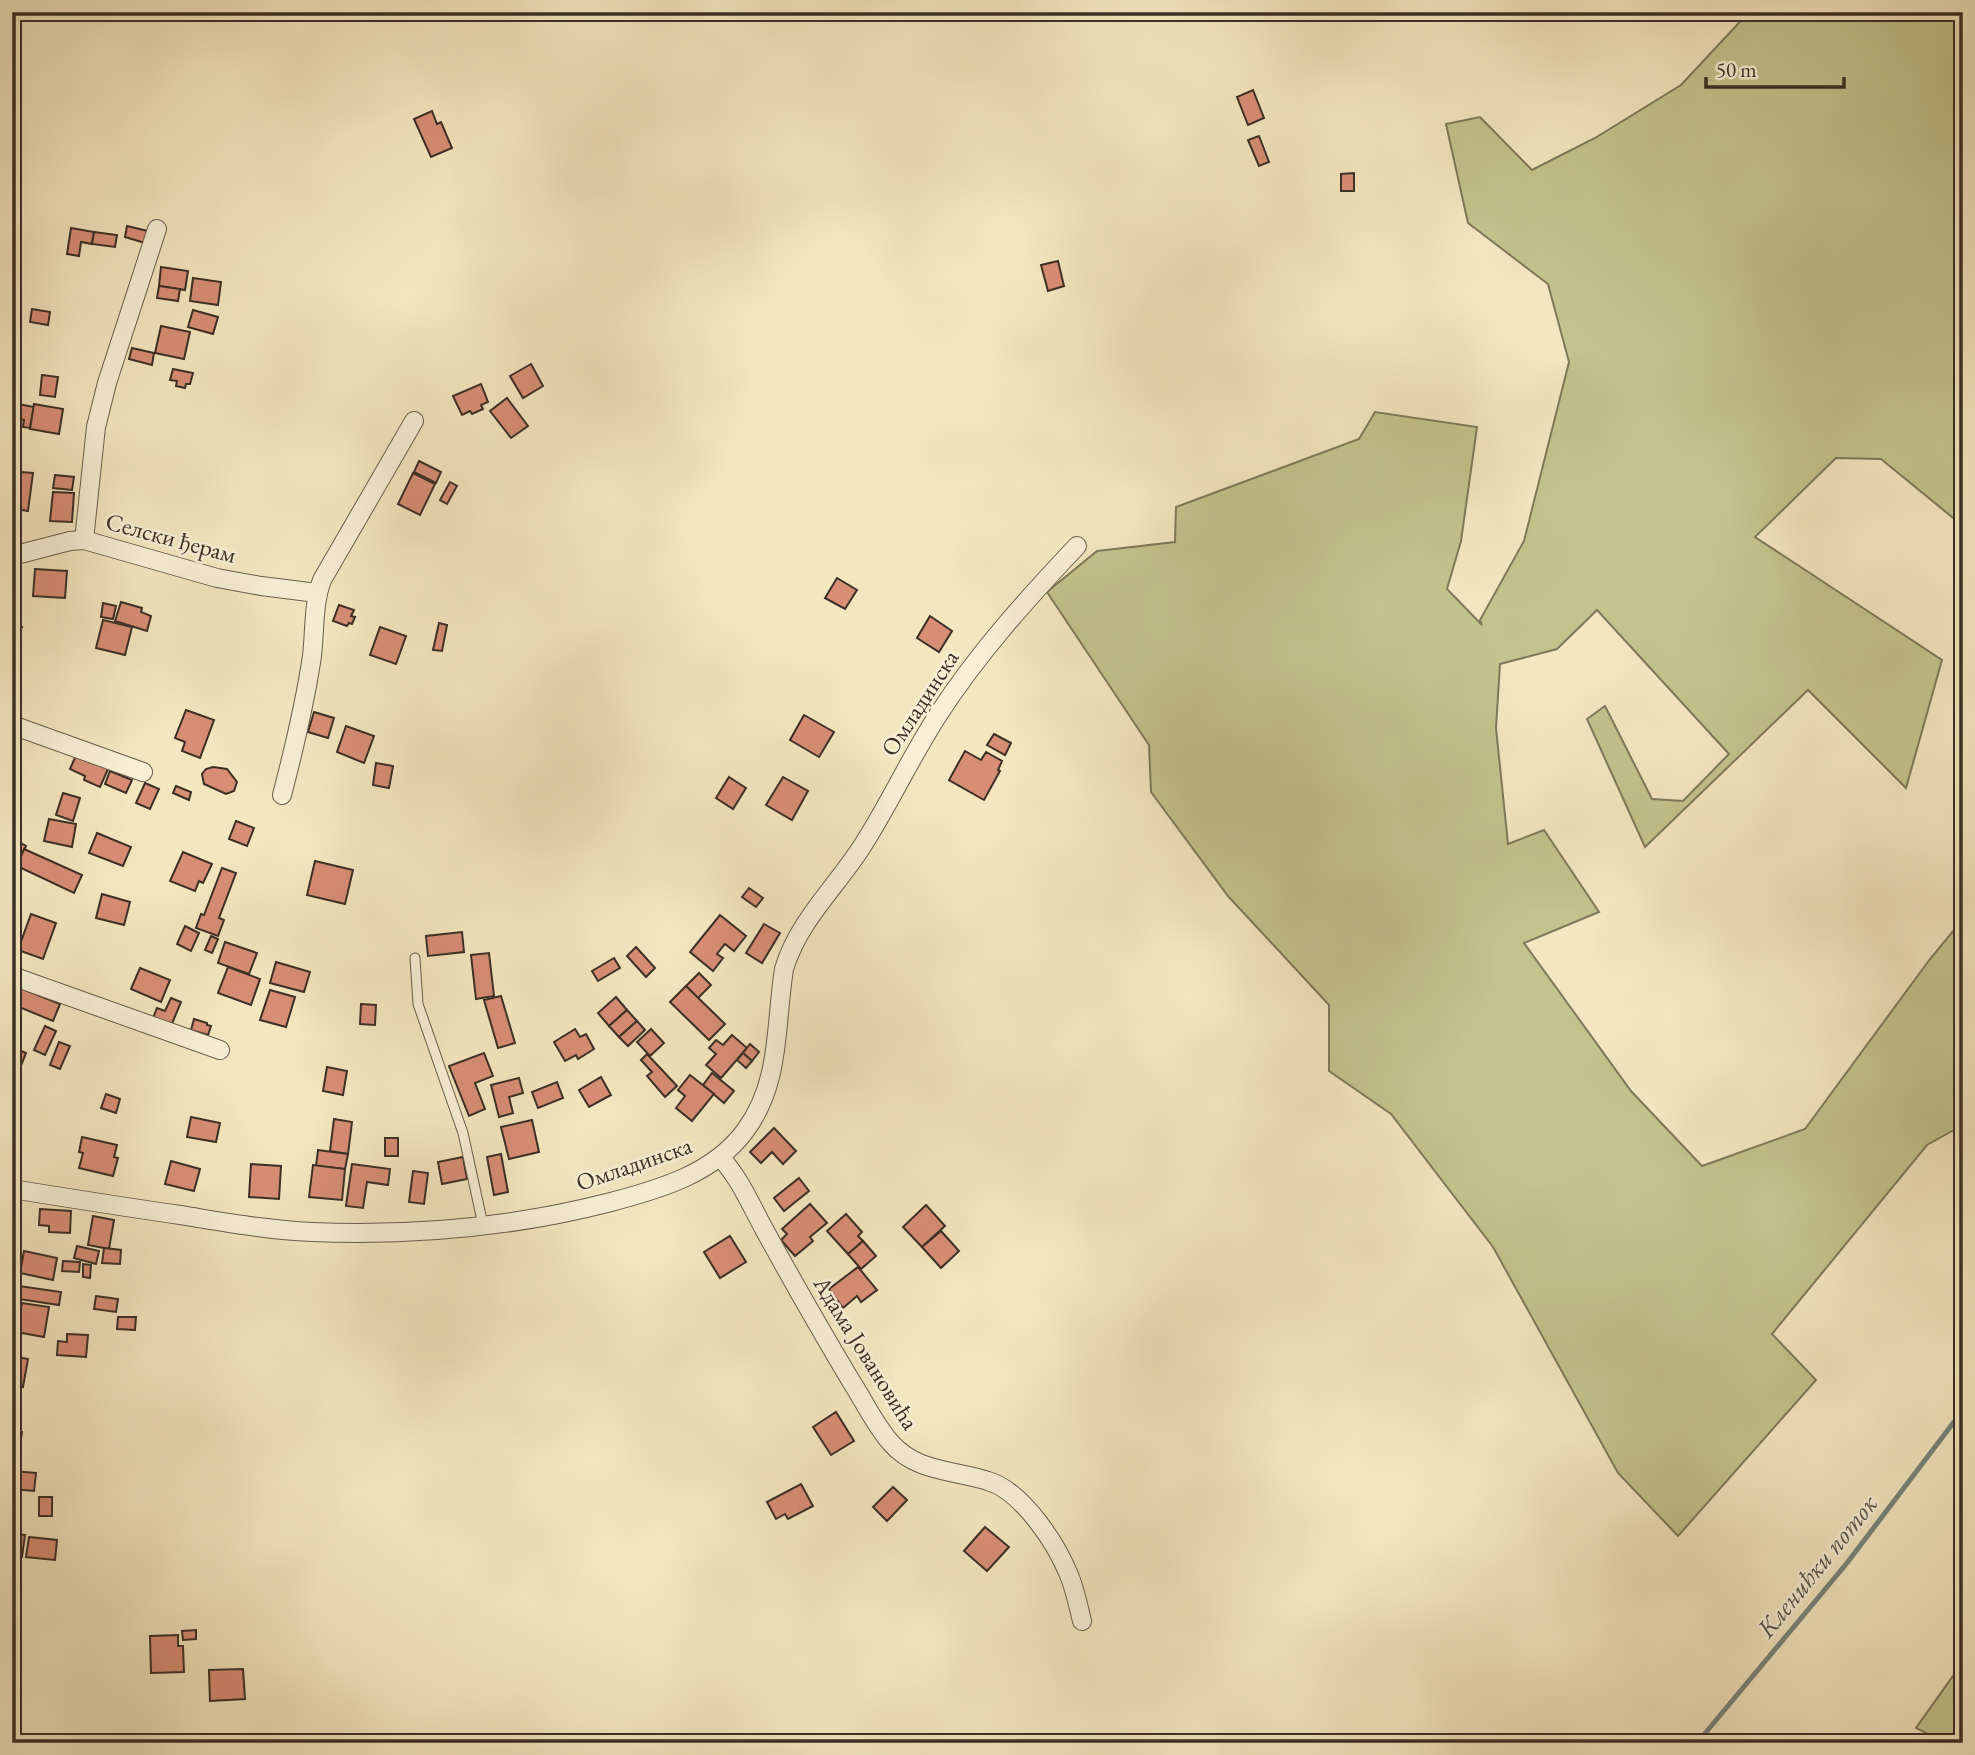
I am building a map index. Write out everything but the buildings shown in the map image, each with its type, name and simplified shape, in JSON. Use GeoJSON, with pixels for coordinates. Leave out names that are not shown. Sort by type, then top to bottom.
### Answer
{"type":"FeatureCollection","features":[{"type":"Feature","properties":{"kind":"street"},"geometry":{"type":"LineString","coordinates":[[84,540],[96,428],[107,383],[157,229]]}},
{"type":"Feature","properties":{"kind":"street"},"geometry":{"type":"LineString","coordinates":[[282,795],[304,702],[312,655],[317,593],[328,568],[414,421]]}},
{"type":"Feature","properties":{"kind":"street","name":"Селски ђерам"},"geometry":{"type":"LineString","coordinates":[[12,556],[84,540],[217,578],[317,593]]}},
{"type":"Feature","properties":{"kind":"street","name":"Омладинска"},"geometry":{"type":"LineString","coordinates":[[12,1189],[259,1227],[312,1232],[442,1230],[578,1210],[627,1198],[685,1178],[720,1157],[752,1121],[771,1079],[784,969],[801,930],[855,856],[937,716],[978,659],[1077,546]]}},
{"type":"Feature","properties":{"kind":"street"},"geometry":{"type":"LineString","coordinates":[[12,725],[143,772]]}},
{"type":"Feature","properties":{"kind":"street"},"geometry":{"type":"LineString","coordinates":[[12,976],[220,1050]]}},
{"type":"Feature","properties":{"kind":"street","name":"Адама Јовановића"},"geometry":{"type":"LineString","coordinates":[[720,1157],[739,1184],[813,1317],[886,1437],[909,1459],[989,1481],[1005,1489],[1041,1526],[1052,1542],[1069,1574],[1082,1621]]}},
{"type":"Feature","properties":{"kind":"lane"},"geometry":{"type":"LineString","coordinates":[[415,958],[418,1004],[463,1133],[483,1225]]}},
{"type":"Feature","properties":{"kind":"green space"},"geometry":{"type":"Polygon","coordinates":[[[1749,12],[1963,12],[1963,526],[1881,459],[1836,458],[1755,537],[1942,660],[1906,788],[1808,690],[1645,847],[1587,719],[1605,706],[1652,799],[1683,801],[1729,754],[1597,610],[1557,649],[1500,664],[1496,728],[1508,844],[1544,830],[1599,912],[1524,943],[1631,1091],[1702,1166],[1805,1129],[1930,959],[1963,919],[1963,1136],[1952,1131],[1927,1145],[1772,1334],[1816,1380],[1678,1536],[1618,1473],[1493,1247],[1391,1114],[1329,1071],[1329,1005],[1228,896],[1151,792],[1149,745],[1047,592],[1097,551],[1175,542],[1176,507],[1359,439],[1375,412],[1477,427],[1461,541],[1447,589],[1482,625],[1480,620],[1524,541],[1569,362],[1548,284],[1468,223],[1446,124],[1480,117],[1532,170],[1595,138],[1681,85],[1749,12]]]}},
{"type":"Feature","properties":{"kind":"green space"},"geometry":{"type":"Polygon","coordinates":[[[1963,1662],[1963,1743],[1946,1743],[1916,1728],[1963,1662]]]}},
{"type":"Feature","properties":{"kind":"waterway","name":"Кленићки поток"},"geometry":{"type":"LineString","coordinates":[[1697,1743],[1847,1563],[1963,1410]]}}]}
